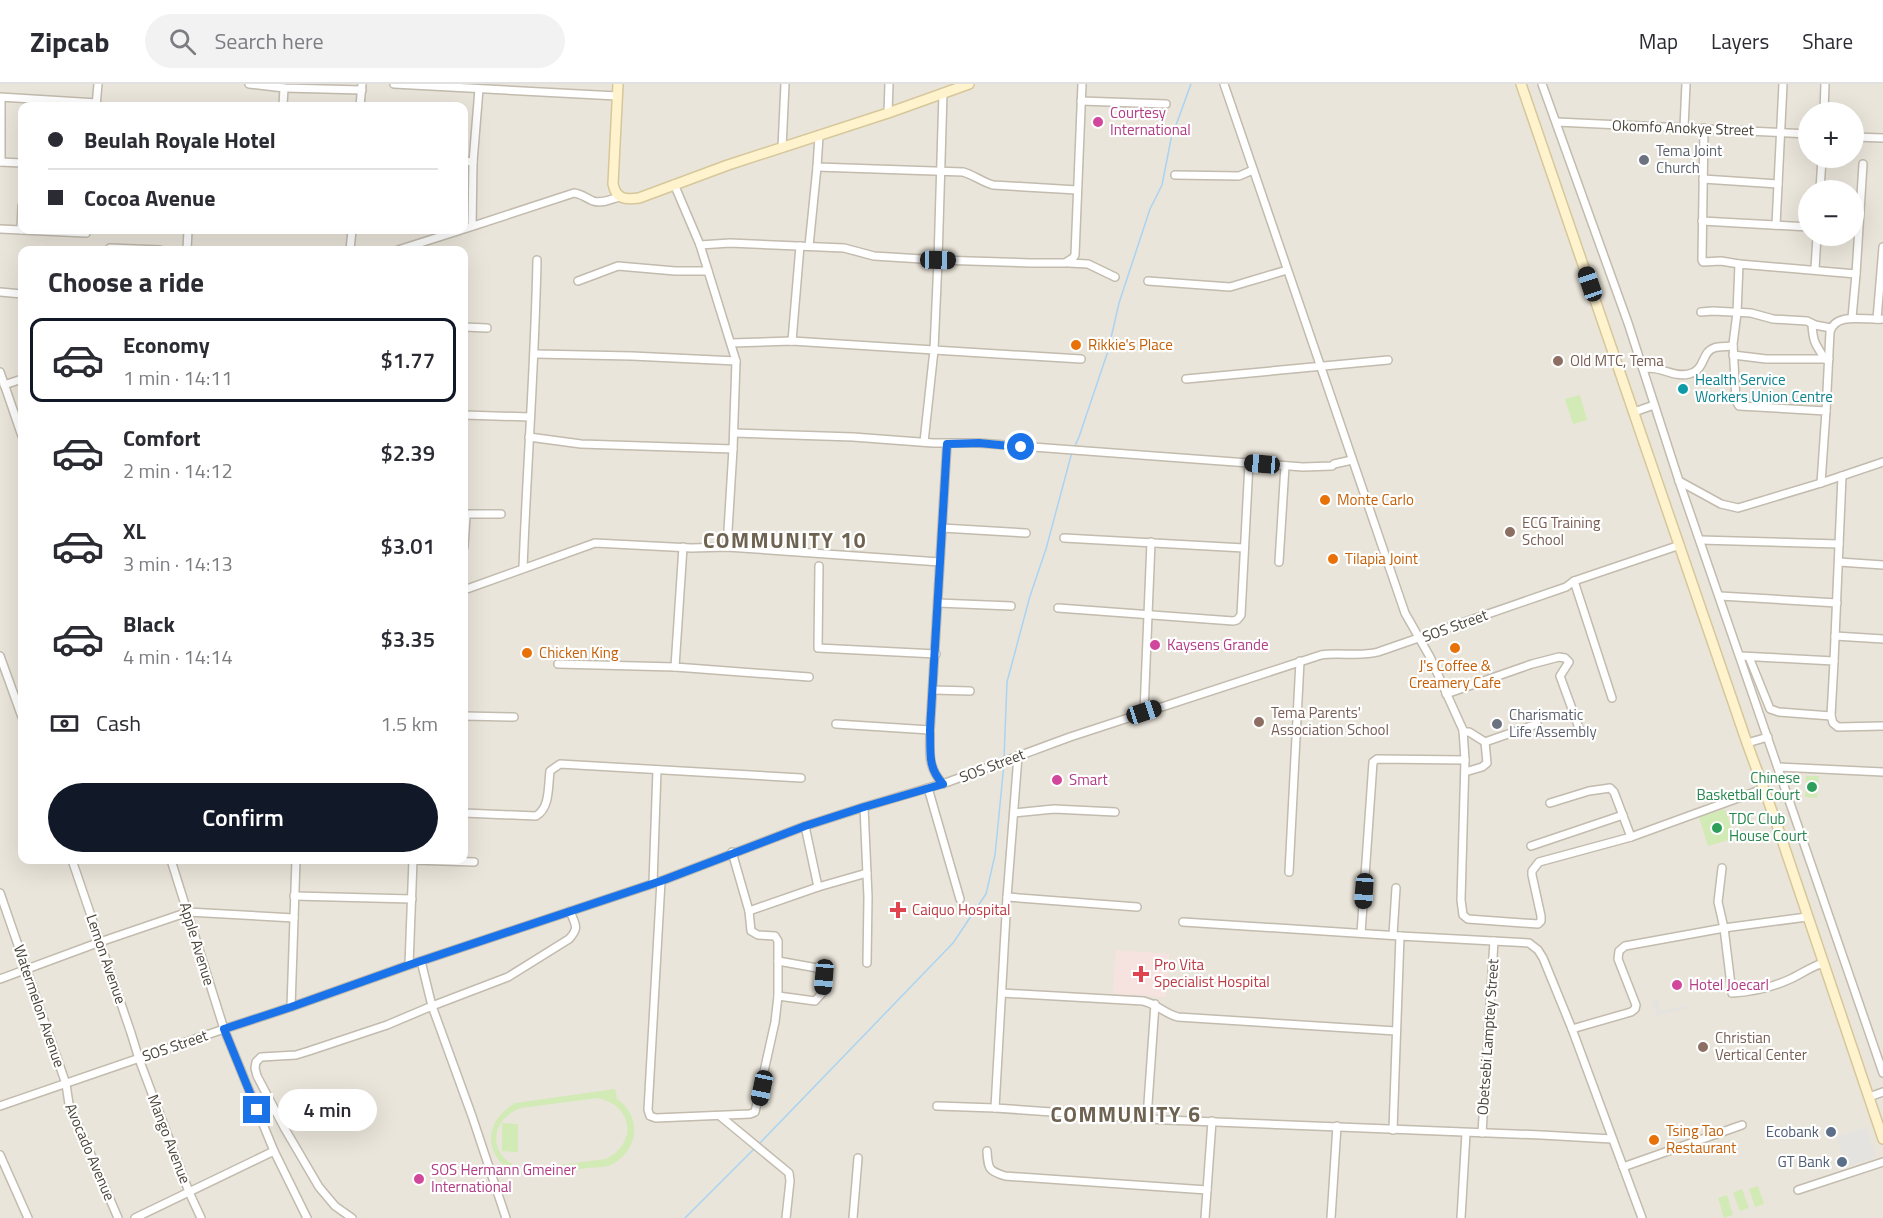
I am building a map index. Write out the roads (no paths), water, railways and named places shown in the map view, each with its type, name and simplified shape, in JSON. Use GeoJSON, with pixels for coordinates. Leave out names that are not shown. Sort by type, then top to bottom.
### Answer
{"type":"FeatureCollection","features":[{"type":"Feature","properties":{"kind":"main road"},"geometry":{"type":"LineString","coordinates":[[618,84],[613,184],[619,197],[626,199],[639,198],[674,184],[969,84]]}},
{"type":"Feature","properties":{"kind":"main road"},"geometry":{"type":"LineString","coordinates":[[1521,84],[1883,1139]]}},
{"type":"Feature","properties":{"kind":"street"},"geometry":{"type":"LineString","coordinates":[[97,102],[98,84]]}},
{"type":"Feature","properties":{"kind":"street"},"geometry":{"type":"LineString","coordinates":[[249,84],[284,88],[362,87],[360,102]]}},
{"type":"Feature","properties":{"kind":"street"},"geometry":{"type":"LineString","coordinates":[[394,84],[617,96]]}},
{"type":"Feature","properties":{"kind":"street"},"geometry":{"type":"LineString","coordinates":[[782,148],[785,84]]}},
{"type":"Feature","properties":{"kind":"street"},"geometry":{"type":"LineString","coordinates":[[888,113],[889,84]]}},
{"type":"Feature","properties":{"kind":"street"},"geometry":{"type":"LineString","coordinates":[[1065,262],[1075,255],[1082,84]]}},
{"type":"Feature","properties":{"kind":"street"},"geometry":{"type":"LineString","coordinates":[[1224,84],[1405,613],[1426,650],[1463,732],[1465,772],[1461,900],[1462,912],[1466,918],[1538,924],[1541,916],[1532,871],[1539,862],[1631,837],[1763,789]]}},
{"type":"Feature","properties":{"kind":"street"},"geometry":{"type":"LineString","coordinates":[[1542,84],[1643,369],[1679,481],[1744,657],[1778,767],[1883,1073]]}},
{"type":"Feature","properties":{"kind":"street"},"geometry":{"type":"LineString","coordinates":[[1684,128],[1686,84]]}},
{"type":"Feature","properties":{"kind":"street"},"geometry":{"type":"LineString","coordinates":[[1776,225],[1783,84]]}},
{"type":"Feature","properties":{"kind":"street"},"geometry":{"type":"LineString","coordinates":[[1824,102],[1825,84]]}},
{"type":"Feature","properties":{"kind":"street"},"geometry":{"type":"LineString","coordinates":[[283,102],[284,88]]}},
{"type":"Feature","properties":{"kind":"street"},"geometry":{"type":"LineString","coordinates":[[472,226],[473,162],[479,89]]}},
{"type":"Feature","properties":{"kind":"street"},"geometry":{"type":"LineString","coordinates":[[924,442],[934,350],[943,93]]}},
{"type":"Feature","properties":{"kind":"street"},"geometry":{"type":"LineString","coordinates":[[18,163],[0,162],[1,98],[56,102]]}},
{"type":"Feature","properties":{"kind":"street"},"geometry":{"type":"LineString","coordinates":[[1081,101],[1166,104]]}},
{"type":"Feature","properties":{"kind":"street","name":"Okomfo Anokye Street"},"geometry":{"type":"LineString","coordinates":[[1557,122],[1798,133]]}},
{"type":"Feature","properties":{"kind":"street"},"geometry":{"type":"LineString","coordinates":[[1704,128],[1702,261],[1856,274]]}},
{"type":"Feature","properties":{"kind":"street"},"geometry":{"type":"LineString","coordinates":[[809,246],[819,136]]}},
{"type":"Feature","properties":{"kind":"street"},"geometry":{"type":"LineString","coordinates":[[1864,137],[1883,138]]}},
{"type":"Feature","properties":{"kind":"street"},"geometry":{"type":"LineString","coordinates":[[468,161],[473,162]]}},
{"type":"Feature","properties":{"kind":"street"},"geometry":{"type":"LineString","coordinates":[[817,167],[963,172],[973,175],[982,183],[993,185],[1077,189]]}},
{"type":"Feature","properties":{"kind":"street"},"geometry":{"type":"LineString","coordinates":[[1852,318],[1863,168]]}},
{"type":"Feature","properties":{"kind":"street"},"geometry":{"type":"LineString","coordinates":[[1175,175],[1239,176],[1253,170]]}},
{"type":"Feature","properties":{"kind":"street"},"geometry":{"type":"LineString","coordinates":[[1703,179],[1778,184]]}},
{"type":"Feature","properties":{"kind":"street"},"geometry":{"type":"LineString","coordinates":[[674,184],[699,244],[736,362],[727,547]]}},
{"type":"Feature","properties":{"kind":"street"},"geometry":{"type":"LineString","coordinates":[[468,227],[574,193],[579,193],[593,201],[602,202],[619,197]]}},
{"type":"Feature","properties":{"kind":"street"},"geometry":{"type":"LineString","coordinates":[[1702,221],[1798,226]]}},
{"type":"Feature","properties":{"kind":"street"},"geometry":{"type":"LineString","coordinates":[[0,229],[18,230]]}},
{"type":"Feature","properties":{"kind":"street"},"geometry":{"type":"LineString","coordinates":[[417,246],[449,234]]}},
{"type":"Feature","properties":{"kind":"street"},"geometry":{"type":"LineString","coordinates":[[699,244],[730,243],[844,248],[874,256],[938,260],[1065,262],[1088,264],[1115,277]]}},
{"type":"Feature","properties":{"kind":"street"},"geometry":{"type":"LineString","coordinates":[[792,341],[801,246]]}},
{"type":"Feature","properties":{"kind":"street"},"geometry":{"type":"LineString","coordinates":[[1815,269],[1816,246]]}},
{"type":"Feature","properties":{"kind":"street"},"geometry":{"type":"LineString","coordinates":[[1821,483],[1827,359],[1831,328],[1836,322],[1852,318],[1880,319],[1883,247]]}},
{"type":"Feature","properties":{"kind":"street"},"geometry":{"type":"LineString","coordinates":[[523,568],[535,354],[537,260]]}},
{"type":"Feature","properties":{"kind":"street"},"geometry":{"type":"LineString","coordinates":[[1739,264],[1733,346],[1736,401],[1739,406],[1826,411]]}},
{"type":"Feature","properties":{"kind":"street"},"geometry":{"type":"LineString","coordinates":[[578,281],[618,266],[675,271],[708,271]]}},
{"type":"Feature","properties":{"kind":"street"},"geometry":{"type":"LineString","coordinates":[[1148,281],[1230,287],[1287,270]]}},
{"type":"Feature","properties":{"kind":"street"},"geometry":{"type":"LineString","coordinates":[[0,292],[18,294]]}},
{"type":"Feature","properties":{"kind":"street"},"geometry":{"type":"LineString","coordinates":[[1701,312],[1713,310],[1753,314],[1778,320],[1806,321],[1831,328]]}},
{"type":"Feature","properties":{"kind":"street"},"geometry":{"type":"LineString","coordinates":[[1812,324],[1816,348],[1827,359]]}},
{"type":"Feature","properties":{"kind":"street"},"geometry":{"type":"LineString","coordinates":[[468,327],[487,328]]}},
{"type":"Feature","properties":{"kind":"street"},"geometry":{"type":"LineString","coordinates":[[731,343],[792,341],[1081,359]]}},
{"type":"Feature","properties":{"kind":"street"},"geometry":{"type":"LineString","coordinates":[[1643,369],[1653,367],[1678,375],[1689,374],[1697,371],[1707,353],[1713,348],[1733,346]]}},
{"type":"Feature","properties":{"kind":"street"},"geometry":{"type":"LineString","coordinates":[[535,354],[632,356],[736,362]]}},
{"type":"Feature","properties":{"kind":"street"},"geometry":{"type":"LineString","coordinates":[[1733,355],[1766,359],[1827,359]]}},
{"type":"Feature","properties":{"kind":"street"},"geometry":{"type":"LineString","coordinates":[[1186,379],[1388,360]]}},
{"type":"Feature","properties":{"kind":"street"},"geometry":{"type":"LineString","coordinates":[[0,372],[18,425]]}},
{"type":"Feature","properties":{"kind":"street"},"geometry":{"type":"LineString","coordinates":[[4,385],[18,380]]}},
{"type":"Feature","properties":{"kind":"street"},"geometry":{"type":"LineString","coordinates":[[1634,412],[1653,405]]}},
{"type":"Feature","properties":{"kind":"street"},"geometry":{"type":"LineString","coordinates":[[468,415],[530,417]]}},
{"type":"Feature","properties":{"kind":"street"},"geometry":{"type":"LineString","coordinates":[[734,433],[819,435],[947,444],[979,443],[1285,465],[1332,466],[1352,460]]}},
{"type":"Feature","properties":{"kind":"street"},"geometry":{"type":"LineString","coordinates":[[529,437],[581,444],[733,449]]}},
{"type":"Feature","properties":{"kind":"street"},"geometry":{"type":"LineString","coordinates":[[943,784],[935,776],[931,767],[930,730],[947,444]]}},
{"type":"Feature","properties":{"kind":"street"},"geometry":{"type":"LineString","coordinates":[[1679,481],[1721,504],[1738,508],[1883,462]]}},
{"type":"Feature","properties":{"kind":"street"},"geometry":{"type":"LineString","coordinates":[[1058,608],[1237,620],[1241,615],[1249,463]]}},
{"type":"Feature","properties":{"kind":"street"},"geometry":{"type":"LineString","coordinates":[[1279,562],[1285,465]]}},
{"type":"Feature","properties":{"kind":"street"},"geometry":{"type":"LineString","coordinates":[[1842,476],[1831,716],[1832,721],[1838,727],[1883,726]]}},
{"type":"Feature","properties":{"kind":"street"},"geometry":{"type":"LineString","coordinates":[[468,514],[471,512],[501,514]]}},
{"type":"Feature","properties":{"kind":"street"},"geometry":{"type":"LineString","coordinates":[[942,528],[1026,533]]}},
{"type":"Feature","properties":{"kind":"street"},"geometry":{"type":"LineString","coordinates":[[1064,538],[1244,548]]}},
{"type":"Feature","properties":{"kind":"street"},"geometry":{"type":"LineString","coordinates":[[1700,540],[1839,544]]}},
{"type":"Feature","properties":{"kind":"street"},"geometry":{"type":"LineString","coordinates":[[1144,712],[1151,542]]}},
{"type":"Feature","properties":{"kind":"street"},"geometry":{"type":"LineString","coordinates":[[468,589],[595,543],[727,547],[940,562]]}},
{"type":"Feature","properties":{"kind":"street","name":"SOS Street"},"geometry":{"type":"LineString","coordinates":[[0,1106],[661,881],[805,826],[943,784],[1144,712],[1300,661],[1329,654],[1371,654],[1680,545]]}},
{"type":"Feature","properties":{"kind":"street"},"geometry":{"type":"LineString","coordinates":[[675,667],[683,547]]}},
{"type":"Feature","properties":{"kind":"street"},"geometry":{"type":"LineString","coordinates":[[1839,562],[1883,565]]}},
{"type":"Feature","properties":{"kind":"street"},"geometry":{"type":"LineString","coordinates":[[819,566],[816,646],[818,648],[936,654]]}},
{"type":"Feature","properties":{"kind":"street"},"geometry":{"type":"LineString","coordinates":[[1574,581],[1612,698]]}},
{"type":"Feature","properties":{"kind":"street"},"geometry":{"type":"LineString","coordinates":[[1720,596],[1837,603]]}},
{"type":"Feature","properties":{"kind":"street"},"geometry":{"type":"LineString","coordinates":[[938,603],[1011,606]]}},
{"type":"Feature","properties":{"kind":"street"},"geometry":{"type":"LineString","coordinates":[[1836,636],[1883,639]]}},
{"type":"Feature","properties":{"kind":"street"},"geometry":{"type":"LineString","coordinates":[[0,656],[18,706]]}},
{"type":"Feature","properties":{"kind":"street"},"geometry":{"type":"LineString","coordinates":[[1446,694],[1532,664],[1559,657],[1565,658],[1569,662],[1560,676],[1579,728]]}},
{"type":"Feature","properties":{"kind":"street"},"geometry":{"type":"LineString","coordinates":[[1744,657],[1834,661]]}},
{"type":"Feature","properties":{"kind":"street"},"geometry":{"type":"LineString","coordinates":[[1744,657],[1770,709],[1779,712],[1831,716]]}},
{"type":"Feature","properties":{"kind":"street"},"geometry":{"type":"LineString","coordinates":[[1289,872],[1300,661]]}},
{"type":"Feature","properties":{"kind":"street"},"geometry":{"type":"LineString","coordinates":[[558,664],[675,667],[808,677]]}},
{"type":"Feature","properties":{"kind":"street"},"geometry":{"type":"LineString","coordinates":[[933,690],[970,691]]}},
{"type":"Feature","properties":{"kind":"street"},"geometry":{"type":"LineString","coordinates":[[468,716],[514,717]]}},
{"type":"Feature","properties":{"kind":"street"},"geometry":{"type":"LineString","coordinates":[[836,724],[930,730]]}},
{"type":"Feature","properties":{"kind":"street"},"geometry":{"type":"LineString","coordinates":[[1485,742],[1537,724]]}},
{"type":"Feature","properties":{"kind":"street"},"geometry":{"type":"LineString","coordinates":[[1463,732],[1469,732],[1485,742],[1487,755],[1486,763],[1482,767],[1465,772]]}},
{"type":"Feature","properties":{"kind":"street"},"geometry":{"type":"LineString","coordinates":[[1747,743],[1768,737]]}},
{"type":"Feature","properties":{"kind":"street"},"geometry":{"type":"LineString","coordinates":[[995,1108],[1018,756]]}},
{"type":"Feature","properties":{"kind":"street"},"geometry":{"type":"LineString","coordinates":[[1361,933],[1373,762],[1377,759],[1465,760]]}},
{"type":"Feature","properties":{"kind":"street"},"geometry":{"type":"LineString","coordinates":[[468,813],[536,816],[543,812],[546,806],[550,771],[560,764],[801,778]]}},
{"type":"Feature","properties":{"kind":"street"},"geometry":{"type":"LineString","coordinates":[[1778,767],[1883,772]]}},
{"type":"Feature","properties":{"kind":"street"},"geometry":{"type":"LineString","coordinates":[[653,883],[657,770]]}},
{"type":"Feature","properties":{"kind":"street"},"geometry":{"type":"LineString","coordinates":[[928,788],[960,899]]}},
{"type":"Feature","properties":{"kind":"street"},"geometry":{"type":"LineString","coordinates":[[1550,802],[1589,790],[1608,788],[1614,792],[1631,837]]}},
{"type":"Feature","properties":{"kind":"street"},"geometry":{"type":"LineString","coordinates":[[864,807],[868,897],[867,963]]}},
{"type":"Feature","properties":{"kind":"street"},"geometry":{"type":"LineString","coordinates":[[1014,813],[1054,809],[1115,813]]}},
{"type":"Feature","properties":{"kind":"street"},"geometry":{"type":"LineString","coordinates":[[1531,846],[1623,815]]}},
{"type":"Feature","properties":{"kind":"street"},"geometry":{"type":"LineString","coordinates":[[805,826],[818,887]]}},
{"type":"Feature","properties":{"kind":"street"},"geometry":{"type":"LineString","coordinates":[[661,881],[648,1110],[650,1116],[656,1118],[750,1114],[757,1110],[771,1044],[778,996],[777,938],[754,934],[752,931],[749,911],[732,852]]}},
{"type":"Feature","properties":{"kind":"street"},"geometry":{"type":"LineString","coordinates":[[468,862],[474,862]]}},
{"type":"Feature","properties":{"kind":"street","name":"Lemon Avenue"},"geometry":{"type":"LineString","coordinates":[[73,864],[139,1059]]}},
{"type":"Feature","properties":{"kind":"street","name":"Apple Avenue"},"geometry":{"type":"LineString","coordinates":[[172,864],[224,1029],[274,1151],[306,1218]]}},
{"type":"Feature","properties":{"kind":"street"},"geometry":{"type":"LineString","coordinates":[[291,1007],[296,864]]}},
{"type":"Feature","properties":{"kind":"street"},"geometry":{"type":"LineString","coordinates":[[409,965],[413,864]]}},
{"type":"Feature","properties":{"kind":"street"},"geometry":{"type":"LineString","coordinates":[[1722,868],[1718,902],[1724,928],[1732,993],[1771,987],[1823,963]]}},
{"type":"Feature","properties":{"kind":"street"},"geometry":{"type":"LineString","coordinates":[[749,911],[867,873]]}},
{"type":"Feature","properties":{"kind":"street"},"geometry":{"type":"LineString","coordinates":[[1393,1130],[1396,888]]}},
{"type":"Feature","properties":{"kind":"street","name":"Watermelon Avenue"},"geometry":{"type":"LineString","coordinates":[[0,893],[66,1084]]}},
{"type":"Feature","properties":{"kind":"street"},"geometry":{"type":"LineString","coordinates":[[294,896],[412,899]]}},
{"type":"Feature","properties":{"kind":"street"},"geometry":{"type":"LineString","coordinates":[[1007,897],[1137,907]]}},
{"type":"Feature","properties":{"kind":"street"},"geometry":{"type":"LineString","coordinates":[[352,1218],[334,1206],[319,1187],[257,1076],[256,1062],[261,1057],[296,1055],[387,1026],[507,977],[576,932],[570,911]]}},
{"type":"Feature","properties":{"kind":"street"},"geometry":{"type":"LineString","coordinates":[[0,979],[188,912],[294,918]]}},
{"type":"Feature","properties":{"kind":"street"},"geometry":{"type":"LineString","coordinates":[[1572,1029],[1635,1009],[1618,959],[1619,951],[1623,947],[1724,928],[1807,917]]}},
{"type":"Feature","properties":{"kind":"street"},"geometry":{"type":"LineString","coordinates":[[1183,922],[1527,943],[1543,958],[1572,1029],[1642,1218]]}},
{"type":"Feature","properties":{"kind":"street","name":"Obetsebi Lamptey Street"},"geometry":{"type":"LineString","coordinates":[[1482,1133],[1494,941]]}},
{"type":"Feature","properties":{"kind":"street"},"geometry":{"type":"LineString","coordinates":[[421,961],[432,1006],[506,1218]]}},
{"type":"Feature","properties":{"kind":"street"},"geometry":{"type":"LineString","coordinates":[[778,961],[817,968],[824,977],[823,992],[815,1000],[778,996]]}},
{"type":"Feature","properties":{"kind":"street"},"geometry":{"type":"LineString","coordinates":[[1002,993],[1136,1001],[1155,1004],[1169,1014],[1178,1017],[1396,1031]]}},
{"type":"Feature","properties":{"kind":"street"},"geometry":{"type":"LineString","coordinates":[[1147,1118],[1155,1004]]}},
{"type":"Feature","properties":{"kind":"street","name":"Mango Avenue"},"geometry":{"type":"LineString","coordinates":[[139,1059],[201,1218]]}},
{"type":"Feature","properties":{"kind":"street","name":"Avocado Avenue"},"geometry":{"type":"LineString","coordinates":[[66,1084],[69,1104],[118,1218]]}},
{"type":"Feature","properties":{"kind":"street"},"geometry":{"type":"LineString","coordinates":[[1869,1097],[1883,1092]]}},
{"type":"Feature","properties":{"kind":"street"},"geometry":{"type":"LineString","coordinates":[[937,1106],[1612,1139]]}},
{"type":"Feature","properties":{"kind":"street"},"geometry":{"type":"LineString","coordinates":[[720,1116],[789,1173],[786,1218]]}},
{"type":"Feature","properties":{"kind":"street"},"geometry":{"type":"LineString","coordinates":[[1205,1218],[1212,1121]]}},
{"type":"Feature","properties":{"kind":"street"},"geometry":{"type":"LineString","coordinates":[[1623,1167],[1742,1125]]}},
{"type":"Feature","properties":{"kind":"street"},"geometry":{"type":"LineString","coordinates":[[1331,1218],[1337,1126]]}},
{"type":"Feature","properties":{"kind":"street"},"geometry":{"type":"LineString","coordinates":[[1461,1218],[1466,1133]]}},
{"type":"Feature","properties":{"kind":"street"},"geometry":{"type":"LineString","coordinates":[[135,1218],[274,1151]]}},
{"type":"Feature","properties":{"kind":"street"},"geometry":{"type":"LineString","coordinates":[[987,1151],[988,1166],[994,1172],[1005,1176],[1207,1190]]}},
{"type":"Feature","properties":{"kind":"street"},"geometry":{"type":"LineString","coordinates":[[0,1155],[28,1218]]}},
{"type":"Feature","properties":{"kind":"street"},"geometry":{"type":"LineString","coordinates":[[853,1218],[858,1158]]}},
{"type":"Feature","properties":{"kind":"street"},"geometry":{"type":"LineString","coordinates":[[1798,1190],[1883,1162]]}},
{"type":"Feature","properties":{"kind":"waterway"},"geometry":{"type":"LineString","coordinates":[[1074,448],[1108,351],[1119,303],[1150,209],[1162,185],[1171,139],[1191,84]]}},
{"type":"Feature","properties":{"kind":"waterway"},"geometry":{"type":"LineString","coordinates":[[1004,759],[1007,682],[1072,452]]}},
{"type":"Feature","properties":{"kind":"waterway"},"geometry":{"type":"LineString","coordinates":[[760,1143],[953,943],[986,894],[995,855],[1004,764]]}},
{"type":"Feature","properties":{"kind":"waterway"},"geometry":{"type":"LineString","coordinates":[[685,1218],[754,1149]]}},
{"type":"Feature","properties":{"kind":"place","name":"Courtesy International"},"geometry":{"type":"Point","coordinates":[1098,122]}},
{"type":"Feature","properties":{"kind":"place","name":"Tema Joint Church"},"geometry":{"type":"Point","coordinates":[1644,160]}},
{"type":"Feature","properties":{"kind":"place","name":"Rikkie's Place"},"geometry":{"type":"Point","coordinates":[1076,345]}},
{"type":"Feature","properties":{"kind":"place","name":"Old MTC, Tema"},"geometry":{"type":"Point","coordinates":[1558,361]}},
{"type":"Feature","properties":{"kind":"place","name":"Health Service Workers Union Centre"},"geometry":{"type":"Point","coordinates":[1683,389]}},
{"type":"Feature","properties":{"kind":"place","name":"Monte Carlo"},"geometry":{"type":"Point","coordinates":[1325,500]}},
{"type":"Feature","properties":{"kind":"place","name":"ECG Training School"},"geometry":{"type":"Point","coordinates":[1510,532]}},
{"type":"Feature","properties":{"kind":"place","name":"Tilapia Joint"},"geometry":{"type":"Point","coordinates":[1333,559]}},
{"type":"Feature","properties":{"kind":"place","name":"Kaysens Grande"},"geometry":{"type":"Point","coordinates":[1155,645]}},
{"type":"Feature","properties":{"kind":"place","name":"J's Coffee & Creamery Cafe"},"geometry":{"type":"Point","coordinates":[1455,648]}},
{"type":"Feature","properties":{"kind":"place","name":"Chicken King"},"geometry":{"type":"Point","coordinates":[527,653]}},
{"type":"Feature","properties":{"kind":"place","name":"Tema Parents' Association School"},"geometry":{"type":"Point","coordinates":[1259,722]}},
{"type":"Feature","properties":{"kind":"place","name":"Charismatic Life Assembly"},"geometry":{"type":"Point","coordinates":[1497,724]}},
{"type":"Feature","properties":{"kind":"place","name":"Smart"},"geometry":{"type":"Point","coordinates":[1057,780]}},
{"type":"Feature","properties":{"kind":"place","name":"Chinese Basketball Court"},"geometry":{"type":"Point","coordinates":[1812,787]}},
{"type":"Feature","properties":{"kind":"place","name":"TDC Club House Court"},"geometry":{"type":"Point","coordinates":[1717,828]}},
{"type":"Feature","properties":{"kind":"place","name":"Caiquo Hospital"},"geometry":{"type":"Point","coordinates":[898,910]}},
{"type":"Feature","properties":{"kind":"place","name":"Pro Vita Specialist Hospital"},"geometry":{"type":"Point","coordinates":[1141,974]}},
{"type":"Feature","properties":{"kind":"place","name":"Hotel Joecarl"},"geometry":{"type":"Point","coordinates":[1677,985]}},
{"type":"Feature","properties":{"kind":"place","name":"Christian Vertical Center"},"geometry":{"type":"Point","coordinates":[1703,1047]}},
{"type":"Feature","properties":{"kind":"place","name":"Ecobank"},"geometry":{"type":"Point","coordinates":[1831,1132]}},
{"type":"Feature","properties":{"kind":"place","name":"Tsing Tao Restaurant"},"geometry":{"type":"Point","coordinates":[1654,1140]}},
{"type":"Feature","properties":{"kind":"place","name":"GT Bank"},"geometry":{"type":"Point","coordinates":[1842,1162]}},
{"type":"Feature","properties":{"kind":"place","name":"SOS Hermann Gmeiner International"},"geometry":{"type":"Point","coordinates":[419,1179]}},
{"type":"Feature","properties":{"kind":"district","name":"COMMUNITY 10"},"geometry":{"type":"Point","coordinates":[785,541]}},
{"type":"Feature","properties":{"kind":"district","name":"COMMUNITY 6"},"geometry":{"type":"Point","coordinates":[1126,1115]}}]}
